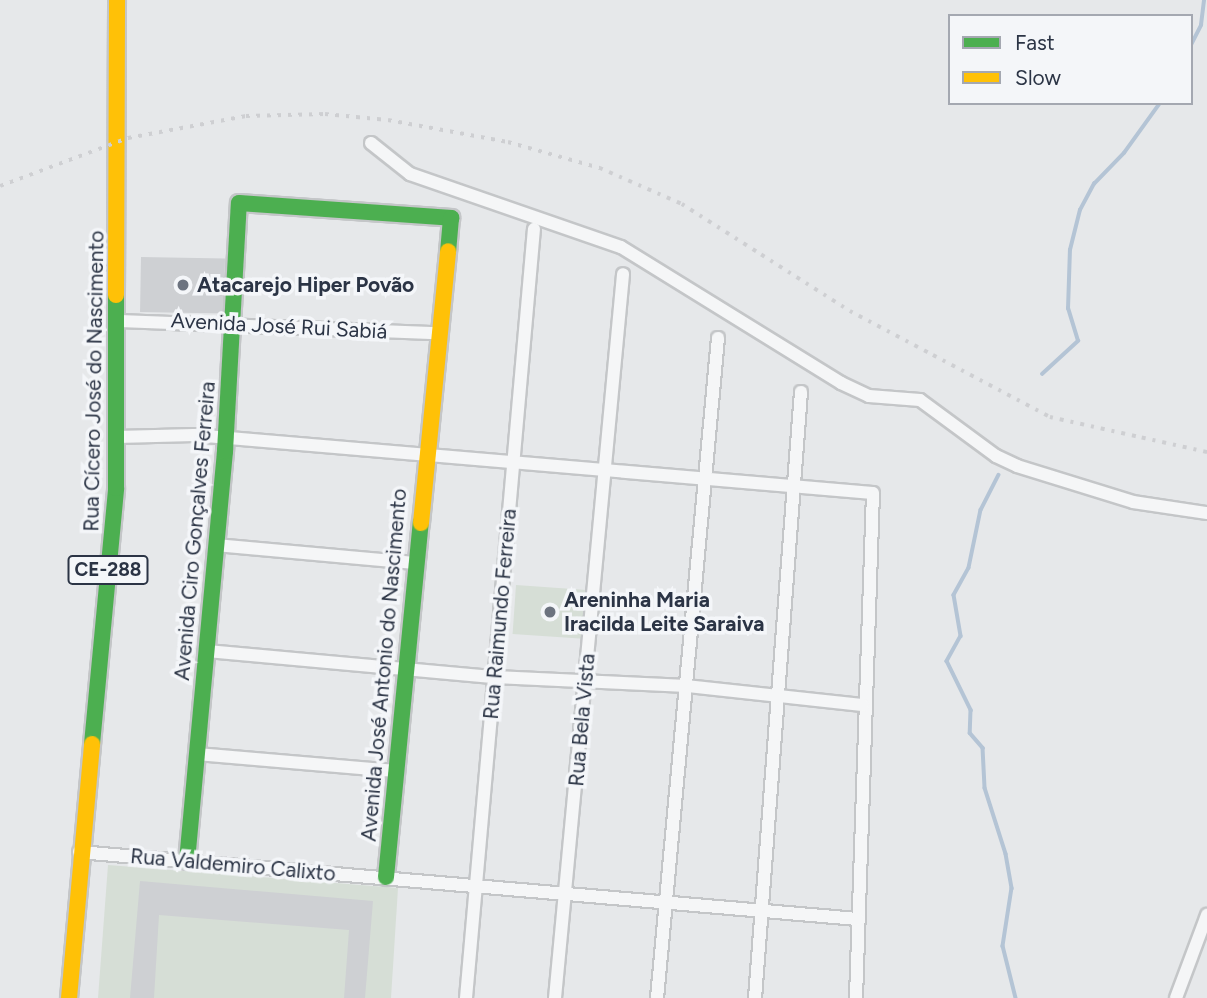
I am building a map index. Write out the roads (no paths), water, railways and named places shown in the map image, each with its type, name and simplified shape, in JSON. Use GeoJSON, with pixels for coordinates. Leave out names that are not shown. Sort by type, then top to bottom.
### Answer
{"type":"FeatureCollection","features":[{"type":"Feature","properties":{"kind":"street","name":"Rua Cícero José do Nascimento"},"geometry":{"type":"LineString","coordinates":[[69,998],[79,852],[114,519],[119,321],[117,0]]}},
{"type":"Feature","properties":{"kind":"street"},"geometry":{"type":"LineString","coordinates":[[371,143],[410,174],[621,247],[841,383],[869,396],[920,400],[996,456],[1017,467],[1133,502],[1207,513]]}},
{"type":"Feature","properties":{"kind":"street","name":"Avenida Ciro Gonçalves Ferreira"},"geometry":{"type":"LineString","coordinates":[[187,861],[225,441],[239,204]]}},
{"type":"Feature","properties":{"kind":"street","name":"Avenida José Antonio do Nascimento"},"geometry":{"type":"LineString","coordinates":[[239,204],[451,218],[414,564],[386,877]]}},
{"type":"Feature","properties":{"kind":"street","name":"Rua Raimundo Ferreira"},"geometry":{"type":"LineString","coordinates":[[467,998],[534,229]]}},
{"type":"Feature","properties":{"kind":"street","name":"Rua Bela Vista"},"geometry":{"type":"LineString","coordinates":[[555,998],[586,680],[602,470],[623,274]]}},
{"type":"Feature","properties":{"kind":"street","name":"Avenida José Rui Sabiá"},"geometry":{"type":"LineString","coordinates":[[119,321],[232,323],[438,333]]}},
{"type":"Feature","properties":{"kind":"street"},"geometry":{"type":"LineString","coordinates":[[657,998],[718,338]]}},
{"type":"Feature","properties":{"kind":"street"},"geometry":{"type":"LineString","coordinates":[[755,998],[797,486],[802,392]]}},
{"type":"Feature","properties":{"kind":"street"},"geometry":{"type":"LineString","coordinates":[[117,437],[194,435],[225,441],[873,493],[863,705],[856,998]]}},
{"type":"Feature","properties":{"kind":"street"},"geometry":{"type":"LineString","coordinates":[[216,545],[414,564]]}},
{"type":"Feature","properties":{"kind":"street"},"geometry":{"type":"LineString","coordinates":[[207,651],[495,677],[687,686],[863,705]]}},
{"type":"Feature","properties":{"kind":"street"},"geometry":{"type":"LineString","coordinates":[[197,754],[396,771]]}},
{"type":"Feature","properties":{"kind":"street","name":"Rua Valdemiro Calixto"},"geometry":{"type":"LineString","coordinates":[[79,852],[763,907],[858,919]]}},
{"type":"Feature","properties":{"kind":"street"},"geometry":{"type":"LineString","coordinates":[[1176,998],[1207,915]]}},
{"type":"Feature","properties":{"kind":"waterway"},"geometry":{"type":"LineString","coordinates":[[1193,41],[1201,25],[1204,0]]}},
{"type":"Feature","properties":{"kind":"waterway"},"geometry":{"type":"LineString","coordinates":[[1042,374],[1078,341],[1068,309],[1070,250],[1080,210],[1094,184],[1124,153],[1159,105]]}},
{"type":"Feature","properties":{"kind":"waterway"},"geometry":{"type":"LineString","coordinates":[[999,475],[981,510],[969,568],[954,595],[961,636],[947,661],[971,710],[970,733],[983,748],[985,788],[1006,854],[1012,888],[1003,946],[1016,998]]}},
{"type":"Feature","properties":{"kind":"railway"},"geometry":{"type":"LineString","coordinates":[[0,186],[128,138],[246,116],[325,114],[388,120],[508,142],[600,168],[682,204],[850,311],[1050,417],[1207,452]]}},
{"type":"Feature","properties":{"kind":"place","name":"Atacarejo Hiper Povão"},"geometry":{"type":"Point","coordinates":[183,285]}},
{"type":"Feature","properties":{"kind":"place","name":"Areninha Maria Iracilda Leite Saraiva"},"geometry":{"type":"Point","coordinates":[550,612]}}]}
